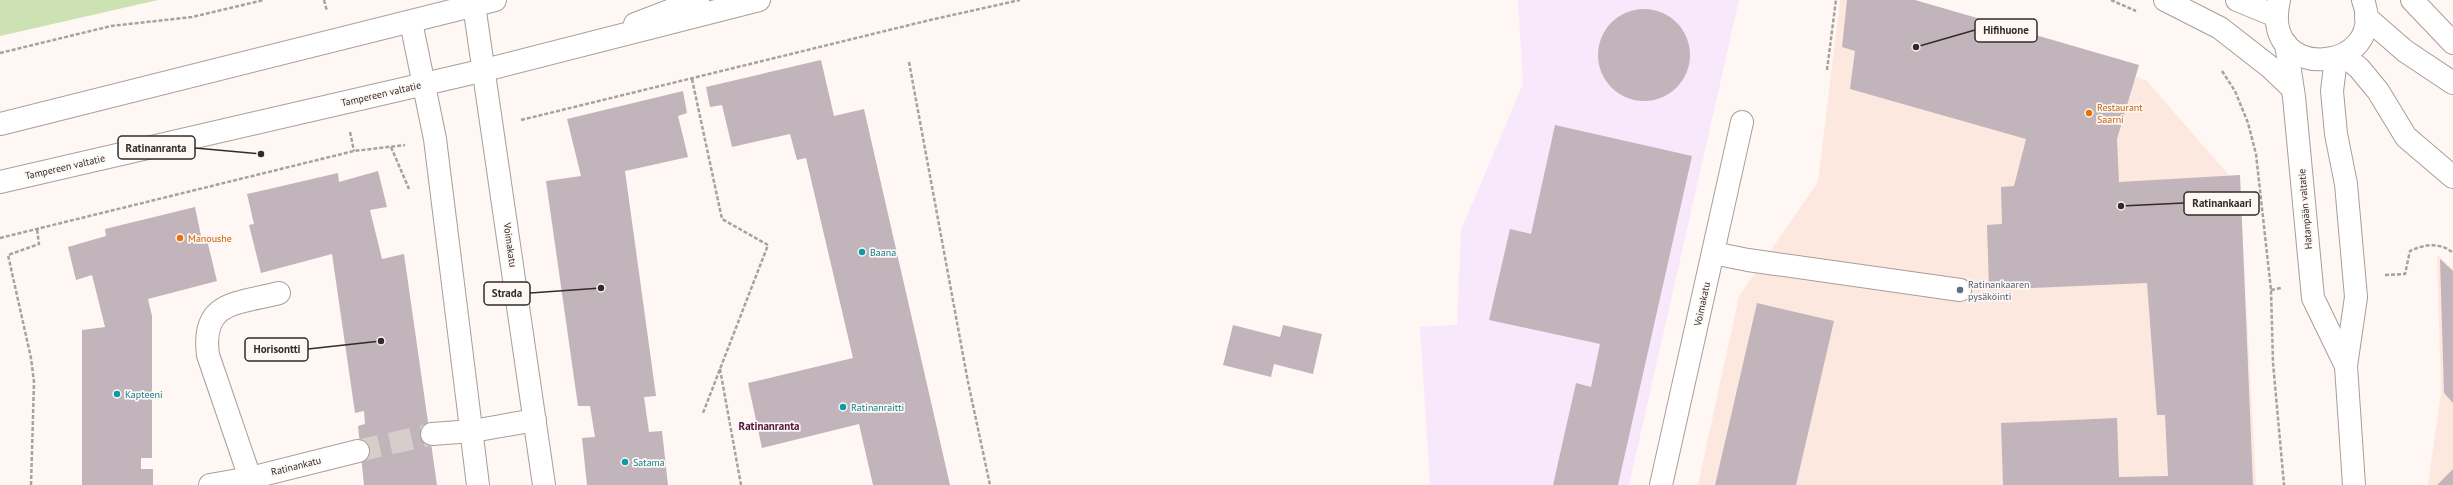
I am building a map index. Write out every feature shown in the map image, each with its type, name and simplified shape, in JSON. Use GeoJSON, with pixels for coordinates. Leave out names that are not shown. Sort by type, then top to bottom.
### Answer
{"type":"FeatureCollection","features":[{"type":"Feature","properties":{"kind":"main road"},"geometry":{"type":"LineString","coordinates":[[0,124],[495,0]]}},
{"type":"Feature","properties":{"kind":"main road"},"geometry":{"type":"LineString","coordinates":[[569,49],[698,0]]}},
{"type":"Feature","properties":{"kind":"main road","name":"Tampereen valtatie"},"geometry":{"type":"LineString","coordinates":[[0,182],[485,70],[760,0]]}},
{"type":"Feature","properties":{"kind":"main road"},"geometry":{"type":"LineString","coordinates":[[2166,0],[2220,28],[2270,67],[2292,88]]}},
{"type":"Feature","properties":{"kind":"main road"},"geometry":{"type":"LineString","coordinates":[[2237,0],[2278,8],[2279,31],[2286,44],[2298,54],[2313,60],[2339,57],[2355,45],[2363,32],[2364,8]]}},
{"type":"Feature","properties":{"kind":"main road"},"geometry":{"type":"LineString","coordinates":[[2412,0],[2453,43]]}},
{"type":"Feature","properties":{"kind":"main road","name":"Voimakatu"},"geometry":{"type":"LineString","coordinates":[[474,5],[485,70],[544,485]]}},
{"type":"Feature","properties":{"kind":"main road"},"geometry":{"type":"LineString","coordinates":[[2364,8],[2405,51],[2453,83]]}},
{"type":"Feature","properties":{"kind":"main road"},"geometry":{"type":"LineString","coordinates":[[411,22],[425,84],[436,147],[473,431],[478,485]]}},
{"type":"Feature","properties":{"kind":"main road","name":"Hatanpään valtatie"},"geometry":{"type":"LineString","coordinates":[[2286,44],[2314,298],[2346,366]]}},
{"type":"Feature","properties":{"kind":"main road"},"geometry":{"type":"LineString","coordinates":[[2339,57],[2359,68],[2378,91],[2406,137],[2453,177]]}},
{"type":"Feature","properties":{"kind":"main road","name":"Hatanpään valtatie"},"geometry":{"type":"LineString","coordinates":[[2339,57],[2332,91],[2336,134],[2346,184],[2356,297],[2346,366],[2354,485]]}},
{"type":"Feature","properties":{"kind":"main road","name":"Voimakatu"},"geometry":{"type":"LineString","coordinates":[[1661,485],[1742,122]]}},
{"type":"Feature","properties":{"kind":"main road"},"geometry":{"type":"LineString","coordinates":[[1713,253],[1748,260],[1960,290]]}},
{"type":"Feature","properties":{"kind":"main road"},"geometry":{"type":"LineString","coordinates":[[250,478],[208,355],[206,336],[211,318],[226,306],[279,293]]}},
{"type":"Feature","properties":{"kind":"main road"},"geometry":{"type":"LineString","coordinates":[[432,434],[473,431],[535,420]]}},
{"type":"Feature","properties":{"kind":"main road","name":"Ratinankatu"},"geometry":{"type":"LineString","coordinates":[[210,485],[250,478],[358,451]]}},
{"type":"Feature","properties":{"kind":"path"},"geometry":{"type":"LineString","coordinates":[[0,53],[111,26],[192,17],[264,0]]}},
{"type":"Feature","properties":{"kind":"path"},"geometry":{"type":"LineString","coordinates":[[530,118],[1020,0]]}},
{"type":"Feature","properties":{"kind":"path"},"geometry":{"type":"LineString","coordinates":[[1827,70],[1836,0]]}},
{"type":"Feature","properties":{"kind":"path"},"geometry":{"type":"LineString","coordinates":[[909,62],[968,382],[990,485]]}},
{"type":"Feature","properties":{"kind":"path"},"geometry":{"type":"LineString","coordinates":[[2218,65],[2236,91],[2248,123],[2256,154],[2271,290],[2274,363],[2284,485]]}},
{"type":"Feature","properties":{"kind":"path"},"geometry":{"type":"LineString","coordinates":[[692,79],[722,219],[768,245],[703,413]]}},
{"type":"Feature","properties":{"kind":"path"},"geometry":{"type":"LineString","coordinates":[[0,238],[354,152],[391,147]]}},
{"type":"Feature","properties":{"kind":"path"},"geometry":{"type":"LineString","coordinates":[[31,485],[34,382],[31,358],[8,255],[39,244],[37,229]]}},
{"type":"Feature","properties":{"kind":"path"},"geometry":{"type":"LineString","coordinates":[[2405,274],[2407,257],[2410,251],[2415,248],[2440,246],[2453,253]]}},
{"type":"Feature","properties":{"kind":"path"},"geometry":{"type":"LineString","coordinates":[[720,368],[741,485]]}},
{"type":"Feature","properties":{"kind":"shaded area"},"geometry":{"type":"Polygon","coordinates":[[[1518,0],[1739,0],[1629,485],[1430,485],[1420,327],[1457,325],[1461,230],[1523,84],[1518,0]]]}},
{"type":"Feature","properties":{"kind":"shaded area"},"geometry":{"type":"Polygon","coordinates":[[[1840,0],[1855,0],[2146,80],[2240,188],[2256,485],[1698,485],[1739,296],[1818,182],[1840,0]]]}},
{"type":"Feature","properties":{"kind":"shaded area"},"geometry":{"type":"Polygon","coordinates":[[[2437,255],[2453,269],[2453,485],[2428,485],[2441,393],[2437,255]]]}},
{"type":"Feature","properties":{"kind":"green space"},"geometry":{"type":"Polygon","coordinates":[[[0,0],[158,0],[0,36],[0,0]]]}},
{"type":"Feature","properties":{"kind":"building"},"geometry":{"type":"Polygon","coordinates":[[[1847,0],[1915,0],[2139,65],[2117,139],[2119,182],[2240,175],[2253,485],[2003,485],[2001,423],[2117,418],[2119,477],[2168,476],[2165,415],[2157,415],[2147,283],[1989,290],[1987,225],[2002,224],[2001,187],[2014,186],[2026,139],[1850,89],[1855,51],[1842,47],[1847,0]]]}},
{"type":"Feature","properties":{"kind":"building"},"geometry":{"type":"Polygon","coordinates":[[[1644,9],[1662,13],[1676,23],[1686,37],[1690,55],[1686,73],[1676,87],[1662,97],[1644,101],[1626,97],[1612,87],[1602,73],[1598,55],[1602,37],[1612,23],[1626,13],[1644,9]]]}},
{"type":"Feature","properties":{"kind":"building"},"geometry":{"type":"Polygon","coordinates":[[[821,60],[834,116],[864,109],[950,485],[873,485],[859,424],[762,448],[748,383],[853,358],[806,158],[797,160],[790,134],[732,147],[722,105],[710,107],[706,87],[821,60]]]}},
{"type":"Feature","properties":{"kind":"building"},"geometry":{"type":"Polygon","coordinates":[[[683,91],[687,113],[678,116],[688,157],[625,171],[656,396],[644,397],[649,432],[662,431],[668,485],[587,485],[582,438],[595,437],[590,406],[578,406],[546,181],[581,176],[567,119],[683,91]]]}},
{"type":"Feature","properties":{"kind":"building"},"geometry":{"type":"Polygon","coordinates":[[[1555,125],[1692,156],[1618,485],[1553,485],[1576,383],[1591,387],[1600,344],[1489,320],[1510,229],[1531,234],[1555,125]]]}},
{"type":"Feature","properties":{"kind":"building"},"geometry":{"type":"Polygon","coordinates":[[[378,171],[387,207],[370,210],[382,259],[404,254],[437,485],[364,485],[358,426],[365,424],[364,411],[355,413],[332,254],[261,273],[249,225],[254,224],[247,194],[338,173],[339,182],[378,171]]]}},
{"type":"Feature","properties":{"kind":"building","name":"Kapteeni"},"geometry":{"type":"Polygon","coordinates":[[[195,207],[201,236],[206,236],[217,281],[148,299],[152,316],[152,458],[141,458],[141,469],[153,469],[153,485],[82,485],[82,330],[105,327],[92,275],[76,280],[68,247],[106,236],[105,229],[195,207]]]}},
{"type":"Feature","properties":{"kind":"building"},"geometry":{"type":"Polygon","coordinates":[[[2440,259],[2453,271],[2453,403],[2444,393],[2440,259]]]}},
{"type":"Feature","properties":{"kind":"building"},"geometry":{"type":"Polygon","coordinates":[[[1757,303],[1834,321],[1796,485],[1715,485],[1757,303]]]}},
{"type":"Feature","properties":{"kind":"building"},"geometry":{"type":"Polygon","coordinates":[[[1233,325],[1280,337],[1283,325],[1322,334],[1313,374],[1274,364],[1271,377],[1223,365],[1233,325]]]}},
{"type":"Feature","properties":{"kind":"building"},"geometry":{"type":"Polygon","coordinates":[[[2453,469],[2453,485],[2437,485],[2453,469]]]}},
{"type":"Feature","properties":{"kind":"tunnel"},"geometry":{"type":"LineString","coordinates":[[358,451],[432,434]]}},
{"type":"Feature","properties":{"kind":"place","name":"Hifihuone"},"geometry":{"type":"Point","coordinates":[1916,47]}},
{"type":"Feature","properties":{"kind":"place","name":"Restaurant Saarni"},"geometry":{"type":"Point","coordinates":[2089,113]}},
{"type":"Feature","properties":{"kind":"place","name":"Ratinanranta"},"geometry":{"type":"Point","coordinates":[261,154]}},
{"type":"Feature","properties":{"kind":"place","name":"Ratinankaari"},"geometry":{"type":"Point","coordinates":[2121,206]}},
{"type":"Feature","properties":{"kind":"place","name":"Manoushe"},"geometry":{"type":"Point","coordinates":[180,238]}},
{"type":"Feature","properties":{"kind":"place","name":"Baana"},"geometry":{"type":"Point","coordinates":[862,252]}},
{"type":"Feature","properties":{"kind":"place","name":"Strada"},"geometry":{"type":"Point","coordinates":[601,288]}},
{"type":"Feature","properties":{"kind":"place","name":"Ratinankaaren pysäköinti"},"geometry":{"type":"Point","coordinates":[1960,290]}},
{"type":"Feature","properties":{"kind":"place","name":"Horisontti"},"geometry":{"type":"Point","coordinates":[381,341]}},
{"type":"Feature","properties":{"kind":"place","name":"Kapteeni"},"geometry":{"type":"Point","coordinates":[117,394]}},
{"type":"Feature","properties":{"kind":"place","name":"Ratinanraitti"},"geometry":{"type":"Point","coordinates":[843,407]}},
{"type":"Feature","properties":{"kind":"place","name":"Satama"},"geometry":{"type":"Point","coordinates":[625,462]}},
{"type":"Feature","properties":{"kind":"district","name":"Ratinanranta"},"geometry":{"type":"Point","coordinates":[769,426]}}]}
